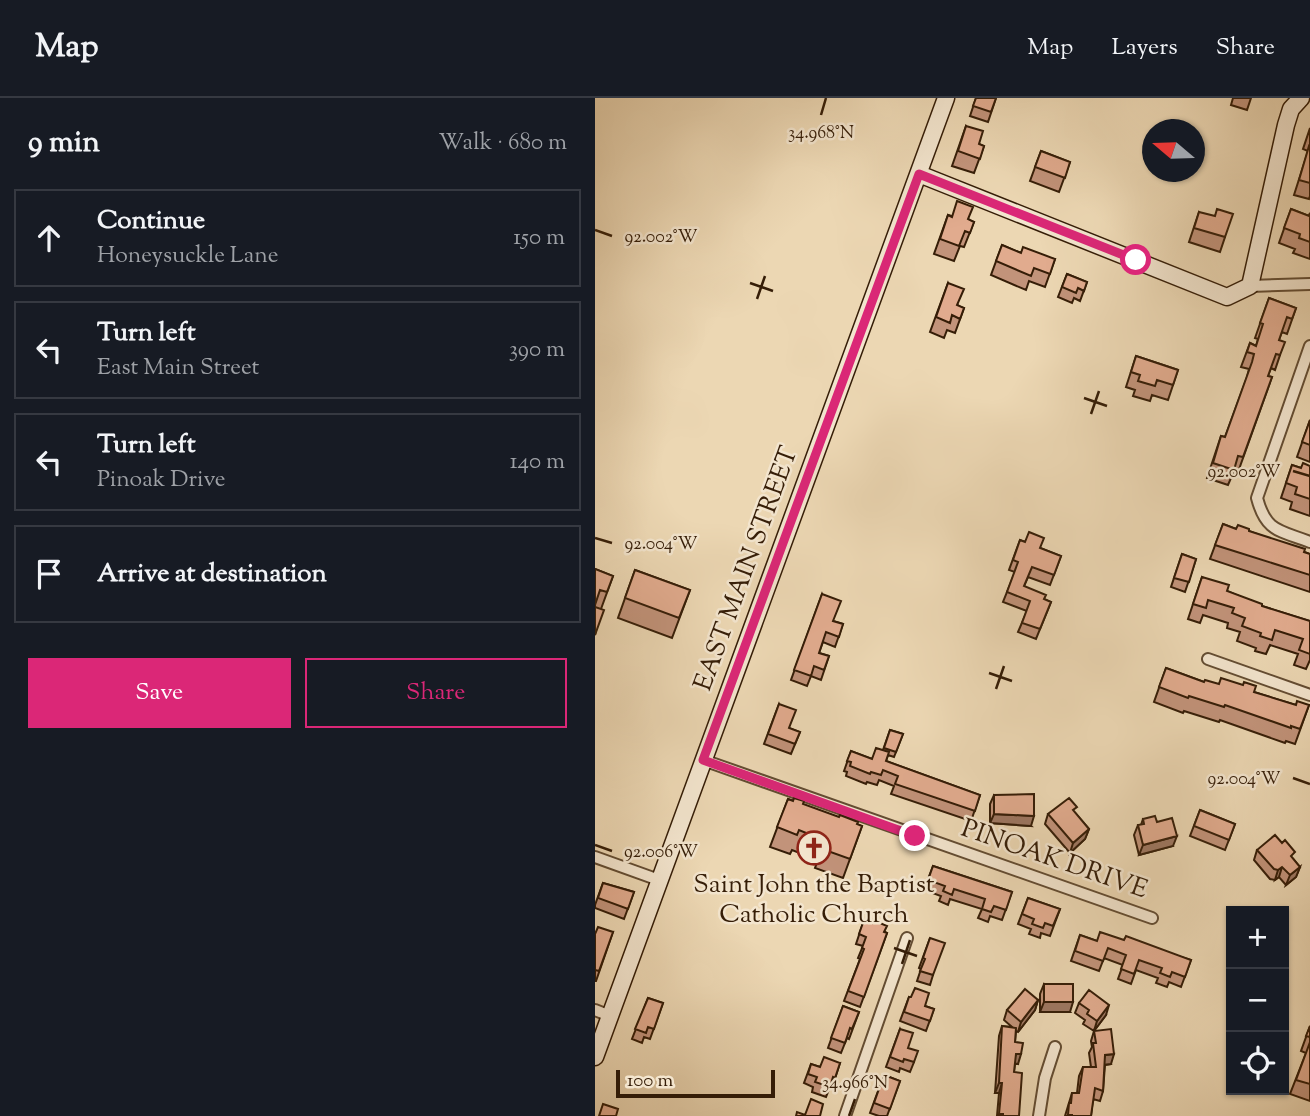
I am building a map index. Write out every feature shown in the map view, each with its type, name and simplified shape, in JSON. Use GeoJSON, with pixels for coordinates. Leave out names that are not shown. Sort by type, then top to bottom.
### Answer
{"type":"FeatureCollection","features":[{"type":"Feature","properties":{"kind":"street","name":"EAST MAIN STREET"},"geometry":{"type":"LineString","coordinates":[[595,1057],[603,1013],[659,880],[946,98]]}},
{"type":"Feature","properties":{"kind":"street"},"geometry":{"type":"LineString","coordinates":[[1250,286],[1286,125],[1291,109],[1301,98]]}},
{"type":"Feature","properties":{"kind":"street"},"geometry":{"type":"LineString","coordinates":[[919,174],[1227,297],[1250,286],[1310,285]]}},
{"type":"Feature","properties":{"kind":"street"},"geometry":{"type":"LineString","coordinates":[[1310,346],[1257,498],[1262,517],[1272,527],[1310,542]]}},
{"type":"Feature","properties":{"kind":"street"},"geometry":{"type":"LineString","coordinates":[[1208,659],[1310,695]]}},
{"type":"Feature","properties":{"kind":"street","name":"PINOAK DRIVE"},"geometry":{"type":"LineString","coordinates":[[703,760],[1152,918]]}},
{"type":"Feature","properties":{"kind":"street"},"geometry":{"type":"LineString","coordinates":[[595,857],[659,880]]}},
{"type":"Feature","properties":{"kind":"street"},"geometry":{"type":"LineString","coordinates":[[845,1116],[907,938]]}},
{"type":"Feature","properties":{"kind":"street"},"geometry":{"type":"LineString","coordinates":[[1039,1116],[1045,1078],[1055,1047]]}},
{"type":"Feature","properties":{"kind":"building"},"geometry":{"type":"Polygon","coordinates":[[[976,98],[996,98],[991,112],[973,106],[976,98]]]}},
{"type":"Feature","properties":{"kind":"building"},"geometry":{"type":"Polygon","coordinates":[[[966,126],[983,131],[979,144],[984,146],[980,159],[958,151],[966,126]]]}},
{"type":"Feature","properties":{"kind":"building"},"geometry":{"type":"Polygon","coordinates":[[[1310,147],[1310,183],[1299,180],[1310,147]]]}},
{"type":"Feature","properties":{"kind":"building"},"geometry":{"type":"Polygon","coordinates":[[[1041,151],[1070,162],[1065,178],[1035,167],[1041,151]]]}},
{"type":"Feature","properties":{"kind":"building"},"geometry":{"type":"Polygon","coordinates":[[[957,201],[973,207],[968,219],[974,222],[970,233],[965,231],[959,246],[940,239],[948,215],[952,217],[957,201]]]}},
{"type":"Feature","properties":{"kind":"building"},"geometry":{"type":"Polygon","coordinates":[[[1217,209],[1233,214],[1225,237],[1194,228],[1199,212],[1215,216],[1217,209]]]}},
{"type":"Feature","properties":{"kind":"building"},"geometry":{"type":"Polygon","coordinates":[[[1291,209],[1309,216],[1310,213],[1310,242],[1299,238],[1300,234],[1284,228],[1291,209]]]}},
{"type":"Feature","properties":{"kind":"building"},"geometry":{"type":"Polygon","coordinates":[[[1002,245],[1021,253],[1023,247],[1055,259],[1050,274],[1034,268],[1031,276],[996,261],[1002,245]]]}},
{"type":"Feature","properties":{"kind":"building"},"geometry":{"type":"Polygon","coordinates":[[[1067,274],[1087,282],[1084,291],[1078,288],[1076,293],[1062,287],[1067,274]]]}},
{"type":"Feature","properties":{"kind":"building"},"geometry":{"type":"Polygon","coordinates":[[[948,283],[964,289],[957,305],[964,308],[960,319],[952,315],[950,323],[936,317],[948,283]]]}},
{"type":"Feature","properties":{"kind":"building"},"geometry":{"type":"Polygon","coordinates":[[[1269,298],[1296,308],[1292,319],[1287,317],[1279,340],[1285,342],[1280,355],[1276,354],[1268,376],[1272,377],[1243,457],[1238,456],[1234,470],[1213,463],[1221,436],[1225,437],[1252,362],[1254,354],[1247,352],[1250,343],[1256,346],[1263,324],[1260,323],[1269,298]]]}},
{"type":"Feature","properties":{"kind":"building"},"geometry":{"type":"Polygon","coordinates":[[[1136,356],[1178,370],[1173,385],[1157,380],[1155,386],[1138,381],[1140,375],[1131,372],[1136,356]]]}},
{"type":"Feature","properties":{"kind":"building"},"geometry":{"type":"Polygon","coordinates":[[[1310,420],[1310,445],[1302,442],[1310,420]]]}},
{"type":"Feature","properties":{"kind":"building"},"geometry":{"type":"Polygon","coordinates":[[[1303,463],[1310,466],[1310,499],[1295,494],[1297,487],[1286,483],[1292,465],[1301,468],[1303,463]]]}},
{"type":"Feature","properties":{"kind":"building"},"geometry":{"type":"Polygon","coordinates":[[[1223,524],[1236,529],[1238,525],[1305,549],[1304,552],[1310,554],[1310,575],[1215,545],[1223,524]]]}},
{"type":"Feature","properties":{"kind":"building"},"geometry":{"type":"Polygon","coordinates":[[[1029,532],[1044,538],[1040,548],[1061,556],[1054,575],[1032,567],[1024,586],[1046,595],[1044,599],[1051,602],[1040,629],[1022,623],[1030,601],[1007,592],[1018,562],[1013,560],[1020,540],[1025,542],[1029,532]]]}},
{"type":"Feature","properties":{"kind":"building"},"geometry":{"type":"Polygon","coordinates":[[[1182,554],[1196,559],[1189,582],[1174,578],[1182,554]]]}},
{"type":"Feature","properties":{"kind":"building"},"geometry":{"type":"Polygon","coordinates":[[[595,569],[613,576],[607,592],[600,590],[595,605],[595,569]]]}},
{"type":"Feature","properties":{"kind":"building"},"geometry":{"type":"Polygon","coordinates":[[[635,570],[690,590],[679,618],[625,598],[635,570]]]}},
{"type":"Feature","properties":{"kind":"building"},"geometry":{"type":"Polygon","coordinates":[[[1202,577],[1229,585],[1227,591],[1262,606],[1310,621],[1310,654],[1299,650],[1303,639],[1275,630],[1272,640],[1242,626],[1245,618],[1232,613],[1234,608],[1208,600],[1206,608],[1193,604],[1202,577]]]}},
{"type":"Feature","properties":{"kind":"building"},"geometry":{"type":"Polygon","coordinates":[[[822,594],[841,601],[833,621],[843,624],[839,637],[826,632],[819,653],[829,656],[824,670],[814,666],[811,676],[794,670],[822,594]]]}},
{"type":"Feature","properties":{"kind":"building"},"geometry":{"type":"Polygon","coordinates":[[[595,607],[604,610],[595,635],[595,607]]]}},
{"type":"Feature","properties":{"kind":"building"},"geometry":{"type":"Polygon","coordinates":[[[1166,668],[1204,682],[1205,680],[1219,684],[1221,678],[1243,685],[1244,682],[1256,686],[1254,692],[1296,705],[1297,701],[1309,705],[1300,729],[1291,728],[1225,705],[1224,707],[1189,696],[1188,698],[1159,687],[1166,668]]]}},
{"type":"Feature","properties":{"kind":"building"},"geometry":{"type":"Polygon","coordinates":[[[779,704],[796,710],[789,728],[800,732],[795,744],[768,734],[779,704]]]}},
{"type":"Feature","properties":{"kind":"building"},"geometry":{"type":"Polygon","coordinates":[[[890,730],[903,734],[896,752],[884,748],[890,730]]]}},
{"type":"Feature","properties":{"kind":"building"},"geometry":{"type":"Polygon","coordinates":[[[876,748],[889,752],[886,761],[980,795],[975,811],[895,784],[898,776],[883,770],[881,775],[870,774],[850,766],[851,762],[847,761],[851,751],[872,759],[876,748]]]}},
{"type":"Feature","properties":{"kind":"building"},"geometry":{"type":"Polygon","coordinates":[[[1034,794],[1034,816],[994,814],[994,795],[1034,794]]]}},
{"type":"Feature","properties":{"kind":"building"},"geometry":{"type":"Polygon","coordinates":[[[794,798],[804,801],[803,804],[858,822],[857,824],[862,826],[850,859],[822,849],[826,841],[799,830],[797,835],[777,827],[788,799],[793,801],[794,798]]]}},
{"type":"Feature","properties":{"kind":"building"},"geometry":{"type":"Polygon","coordinates":[[[1069,798],[1077,807],[1073,810],[1089,829],[1073,843],[1048,814],[1069,798]]]}},
{"type":"Feature","properties":{"kind":"building"},"geometry":{"type":"Polygon","coordinates":[[[1200,810],[1235,824],[1229,840],[1194,826],[1200,810]]]}},
{"type":"Feature","properties":{"kind":"building"},"geometry":{"type":"Polygon","coordinates":[[[1155,816],[1157,822],[1172,818],[1177,836],[1143,845],[1138,825],[1144,824],[1143,819],[1155,816]]]}},
{"type":"Feature","properties":{"kind":"building"},"geometry":{"type":"Polygon","coordinates":[[[1275,835],[1282,843],[1285,840],[1295,852],[1291,856],[1300,867],[1290,875],[1282,867],[1274,869],[1257,850],[1275,835]]]}},
{"type":"Feature","properties":{"kind":"building"},"geometry":{"type":"Polygon","coordinates":[[[933,866],[1012,892],[1006,910],[994,906],[991,912],[982,909],[985,899],[954,889],[952,895],[943,891],[945,886],[928,880],[933,866]]]}},
{"type":"Feature","properties":{"kind":"building"},"geometry":{"type":"Polygon","coordinates":[[[603,883],[634,892],[628,909],[598,898],[603,883]]]}},
{"type":"Feature","properties":{"kind":"building"},"geometry":{"type":"Polygon","coordinates":[[[1028,898],[1060,909],[1053,926],[1045,923],[1043,928],[1032,924],[1034,919],[1022,914],[1028,898]]]}},
{"type":"Feature","properties":{"kind":"building"},"geometry":{"type":"Polygon","coordinates":[[[864,920],[872,923],[873,920],[887,926],[884,932],[887,933],[864,997],[848,991],[864,949],[862,948],[866,937],[859,934],[864,920]]]}},
{"type":"Feature","properties":{"kind":"building"},"geometry":{"type":"Polygon","coordinates":[[[598,927],[613,932],[599,971],[595,970],[595,934],[598,927]]]}},
{"type":"Feature","properties":{"kind":"building"},"geometry":{"type":"Polygon","coordinates":[[[1100,932],[1124,940],[1126,936],[1191,960],[1185,977],[1172,972],[1170,977],[1160,973],[1162,968],[1139,960],[1134,974],[1121,969],[1126,955],[1108,948],[1103,961],[1075,951],[1080,935],[1097,941],[1100,932]]]}},
{"type":"Feature","properties":{"kind":"building"},"geometry":{"type":"Polygon","coordinates":[[[930,938],[945,943],[933,975],[920,971],[930,938]]]}},
{"type":"Feature","properties":{"kind":"building"},"geometry":{"type":"Polygon","coordinates":[[[1044,984],[1073,984],[1073,1002],[1044,1002],[1044,984]]]}},
{"type":"Feature","properties":{"kind":"building"},"geometry":{"type":"Polygon","coordinates":[[[915,988],[929,993],[925,1006],[934,1009],[930,1021],[904,1012],[915,988]]]}},
{"type":"Feature","properties":{"kind":"building"},"geometry":{"type":"Polygon","coordinates":[[[1025,989],[1038,1000],[1021,1022],[1007,1010],[1025,989]]]}},
{"type":"Feature","properties":{"kind":"building"},"geometry":{"type":"Polygon","coordinates":[[[1089,990],[1109,1005],[1097,1021],[1087,1014],[1089,1010],[1079,1003],[1089,990]]]}},
{"type":"Feature","properties":{"kind":"building"},"geometry":{"type":"Polygon","coordinates":[[[648,998],[663,1003],[654,1029],[648,1027],[646,1033],[635,1029],[648,998]]]}},
{"type":"Feature","properties":{"kind":"building"},"geometry":{"type":"Polygon","coordinates":[[[843,1006],[859,1012],[845,1043],[831,1038],[843,1006]]]}},
{"type":"Feature","properties":{"kind":"building"},"geometry":{"type":"Polygon","coordinates":[[[1002,1026],[1016,1028],[1015,1042],[1023,1043],[1021,1054],[1016,1054],[1014,1072],[1022,1073],[1019,1116],[999,1114],[1002,1026]]]}},
{"type":"Feature","properties":{"kind":"building"},"geometry":{"type":"Polygon","coordinates":[[[900,1029],[913,1033],[908,1048],[918,1051],[914,1062],[904,1059],[903,1062],[890,1057],[900,1029]]]}},
{"type":"Feature","properties":{"kind":"building"},"geometry":{"type":"Polygon","coordinates":[[[1111,1029],[1114,1054],[1105,1055],[1103,1091],[1095,1088],[1091,1116],[1068,1115],[1072,1093],[1079,1093],[1083,1067],[1096,1067],[1094,1031],[1111,1029]]]}},
{"type":"Feature","properties":{"kind":"building"},"geometry":{"type":"Polygon","coordinates":[[[1310,1042],[1310,1084],[1296,1080],[1310,1042]]]}},
{"type":"Feature","properties":{"kind":"building"},"geometry":{"type":"Polygon","coordinates":[[[824,1057],[840,1063],[830,1087],[815,1082],[817,1077],[808,1074],[811,1064],[820,1067],[824,1057]]]}},
{"type":"Feature","properties":{"kind":"building"},"geometry":{"type":"Polygon","coordinates":[[[884,1075],[900,1081],[890,1109],[874,1103],[884,1075]]]}},
{"type":"Feature","properties":{"kind":"building"},"geometry":{"type":"Polygon","coordinates":[[[811,1099],[823,1104],[820,1116],[796,1116],[797,1112],[805,1115],[811,1099]]]}},
{"type":"Feature","properties":{"kind":"building"},"geometry":{"type":"Polygon","coordinates":[[[603,1104],[618,1109],[616,1116],[599,1116],[603,1104]]]}},
{"type":"Feature","properties":{"kind":"place","name":"Saint John the Baptist Catholic Church"},"geometry":{"type":"Point","coordinates":[814,848]}},
{"type":"Feature","properties":{"kind":"route"},"geometry":{"type":"LineString","coordinates":[[915,836],[703,760],[919,174],[1136,260]]}}]}
